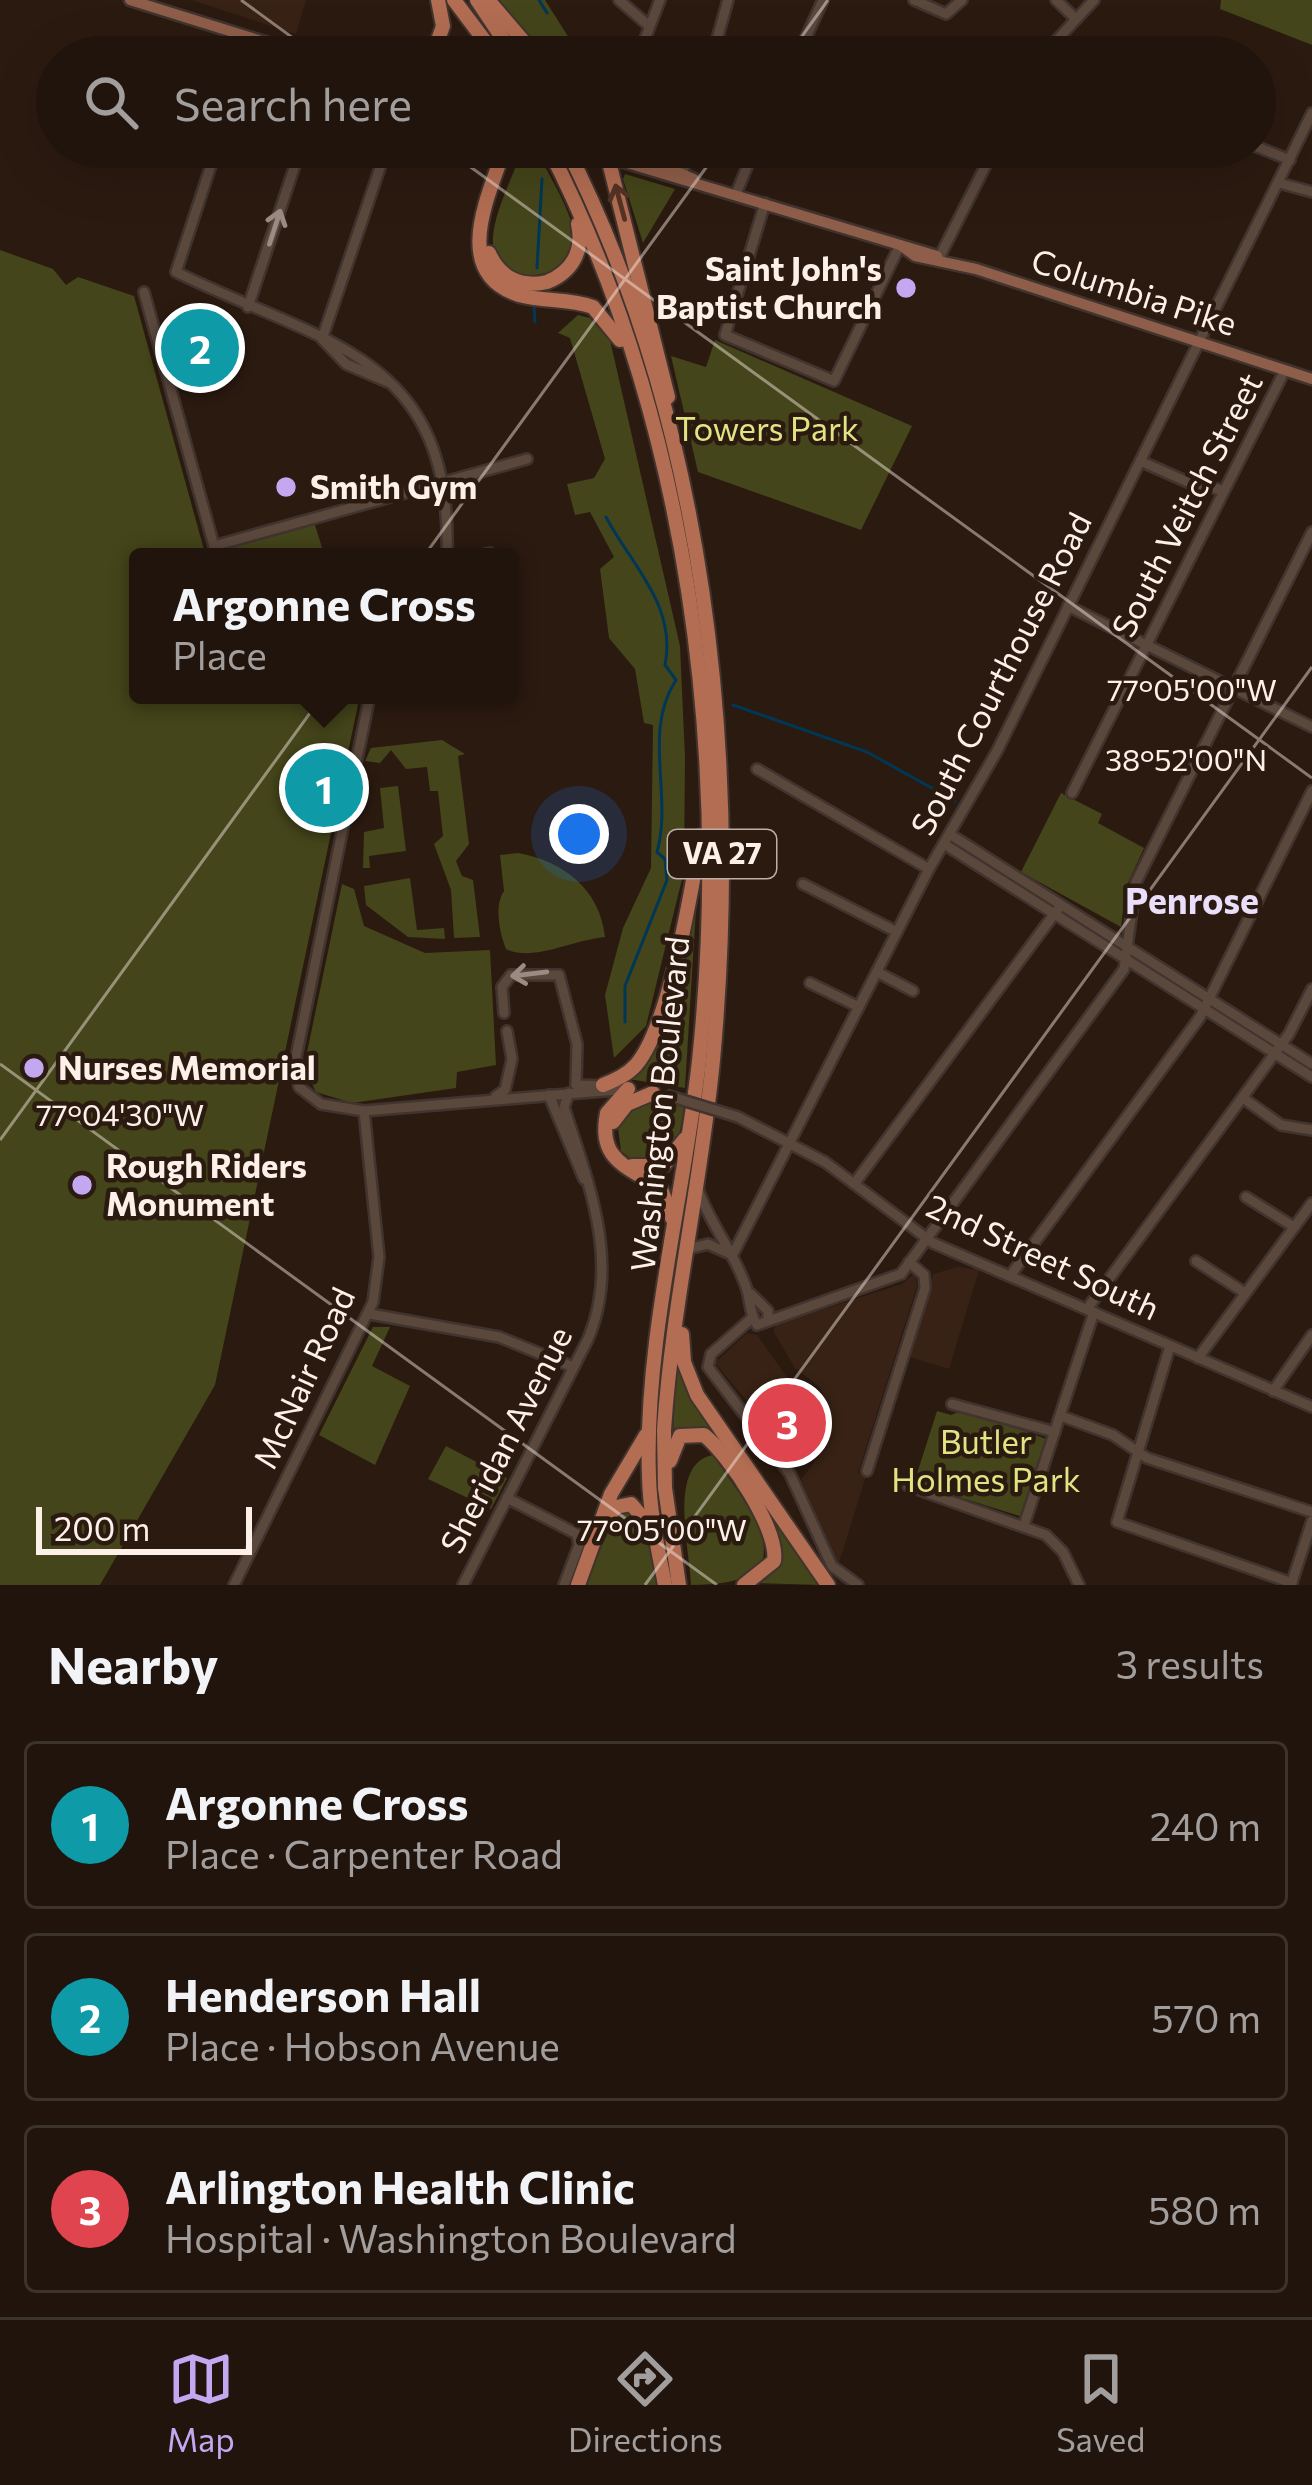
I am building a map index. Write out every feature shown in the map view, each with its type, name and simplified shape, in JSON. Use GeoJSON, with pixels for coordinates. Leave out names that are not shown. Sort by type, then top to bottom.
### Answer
{"type":"FeatureCollection","features":[{"type":"Feature","properties":{"kind":"highway"},"geometry":{"type":"LineString","coordinates":[[438,0],[443,26],[439,36]]}},
{"type":"Feature","properties":{"kind":"highway"},"geometry":{"type":"LineString","coordinates":[[454,0],[479,36]]}},
{"type":"Feature","properties":{"kind":"highway"},"geometry":{"type":"LineString","coordinates":[[477,0],[501,36]]}},
{"type":"Feature","properties":{"kind":"highway"},"geometry":{"type":"LineString","coordinates":[[488,0],[519,36]]}},
{"type":"Feature","properties":{"kind":"highway"},"geometry":{"type":"LineString","coordinates":[[498,168],[478,230],[484,266],[515,293],[577,302],[598,310],[616,332],[645,404]]}},
{"type":"Feature","properties":{"kind":"highway"},"geometry":{"type":"LineString","coordinates":[[508,168],[486,243],[500,271],[528,285],[560,277],[579,246],[566,168]]}},
{"type":"Feature","properties":{"kind":"highway","name":"Washington Boulevard"},"geometry":{"type":"LineString","coordinates":[[568,168],[645,404],[687,599],[706,808],[705,980],[691,1123],[650,1424],[655,1535],[665,1585]]}},
{"type":"Feature","properties":{"kind":"highway","name":"Washington Boulevard"},"geometry":{"type":"LineString","coordinates":[[570,168],[635,318],[688,523],[713,695],[722,841],[717,1012],[665,1416],[667,1508],[679,1585]]}},
{"type":"Feature","properties":{"kind":"highway"},"geometry":{"type":"LineString","coordinates":[[615,168],[674,423],[688,523]]}},
{"type":"Feature","properties":{"kind":"highway"},"geometry":{"type":"LineString","coordinates":[[607,1113],[587,1089],[634,1066],[649,1039],[679,942],[706,808]]}},
{"type":"Feature","properties":{"kind":"highway"},"geometry":{"type":"LineString","coordinates":[[628,1089],[607,1113],[605,1140],[612,1159],[658,1186],[670,1202],[671,1260]]}},
{"type":"Feature","properties":{"kind":"highway"},"geometry":{"type":"LineString","coordinates":[[660,1094],[627,1104],[613,1121],[613,1146],[625,1162],[645,1169],[667,1164],[681,1149],[691,1123]]}},
{"type":"Feature","properties":{"kind":"highway"},"geometry":{"type":"LineString","coordinates":[[683,1282],[682,1346],[692,1386],[828,1585]]}},
{"type":"Feature","properties":{"kind":"highway"},"geometry":{"type":"LineString","coordinates":[[580,1585],[611,1494],[650,1424]]}},
{"type":"Feature","properties":{"kind":"highway"},"geometry":{"type":"LineString","coordinates":[[667,1508],[674,1444],[684,1435],[700,1434],[716,1447],[774,1538],[773,1565],[744,1585]]}},
{"type":"Feature","properties":{"kind":"highway"},"geometry":{"type":"LineString","coordinates":[[580,1585],[616,1507],[635,1505],[655,1535]]}},
{"type":"Feature","properties":{"kind":"main road"},"geometry":{"type":"LineString","coordinates":[[130,0],[246,36]]}},
{"type":"Feature","properties":{"kind":"main road","name":"Columbia Pike"},"geometry":{"type":"LineString","coordinates":[[658,168],[1312,379]]}},
{"type":"Feature","properties":{"kind":"main road","name":"Columbia Pike"},"geometry":{"type":"LineString","coordinates":[[671,168],[714,188]]}},
{"type":"Feature","properties":{"kind":"street"},"geometry":{"type":"LineString","coordinates":[[619,0],[649,26]]}},
{"type":"Feature","properties":{"kind":"street"},"geometry":{"type":"LineString","coordinates":[[645,36],[660,0]]}},
{"type":"Feature","properties":{"kind":"street"},"geometry":{"type":"LineString","coordinates":[[718,36],[728,0]]}},
{"type":"Feature","properties":{"kind":"street"},"geometry":{"type":"LineString","coordinates":[[807,36],[823,0]]}},
{"type":"Feature","properties":{"kind":"street"},"geometry":{"type":"LineString","coordinates":[[914,0],[946,14],[962,0]]}},
{"type":"Feature","properties":{"kind":"street"},"geometry":{"type":"LineString","coordinates":[[1056,0],[1076,19]]}},
{"type":"Feature","properties":{"kind":"street"},"geometry":{"type":"LineString","coordinates":[[1060,36],[1094,0]]}},
{"type":"Feature","properties":{"kind":"street","name":"South Courthouse Road"},"geometry":{"type":"LineString","coordinates":[[732,1256],[1068,606],[1312,113]]}},
{"type":"Feature","properties":{"kind":"street"},"geometry":{"type":"LineString","coordinates":[[1276,154],[1290,160]]}},
{"type":"Feature","properties":{"kind":"street"},"geometry":{"type":"LineString","coordinates":[[210,168],[176,272],[322,339],[346,364],[398,388],[417,410],[441,484],[446,548]]}},
{"type":"Feature","properties":{"kind":"street"},"geometry":{"type":"LineString","coordinates":[[248,308],[294,168]]}},
{"type":"Feature","properties":{"kind":"street"},"geometry":{"type":"LineString","coordinates":[[322,339],[380,168]]}},
{"type":"Feature","properties":{"kind":"street"},"geometry":{"type":"LineString","coordinates":[[683,173],[684,168]]}},
{"type":"Feature","properties":{"kind":"street"},"geometry":{"type":"LineString","coordinates":[[736,194],[746,168]]}},
{"type":"Feature","properties":{"kind":"street"},"geometry":{"type":"LineString","coordinates":[[939,258],[984,168]]}},
{"type":"Feature","properties":{"kind":"street"},"geometry":{"type":"LineString","coordinates":[[1279,183],[1312,192]]}},
{"type":"Feature","properties":{"kind":"street"},"geometry":{"type":"LineString","coordinates":[[765,203],[725,335],[834,381],[900,245]]}},
{"type":"Feature","properties":{"kind":"street"},"geometry":{"type":"LineString","coordinates":[[144,292],[215,548]]}},
{"type":"Feature","properties":{"kind":"street","name":"South Veitch Street"},"geometry":{"type":"LineString","coordinates":[[1072,793],[1285,370]]}},
{"type":"Feature","properties":{"kind":"street"},"geometry":{"type":"LineString","coordinates":[[229,548],[527,459]]}},
{"type":"Feature","properties":{"kind":"street"},"geometry":{"type":"LineString","coordinates":[[1140,461],[1190,483],[1222,490]]}},
{"type":"Feature","properties":{"kind":"street"},"geometry":{"type":"LineString","coordinates":[[858,1585],[834,1569],[790,1474],[710,1371],[710,1356],[759,1315],[895,1278],[909,1262],[1130,951],[1136,882],[1312,532]]}},
{"type":"Feature","properties":{"kind":"street"},"geometry":{"type":"LineString","coordinates":[[1068,606],[1312,727]]}},
{"type":"Feature","properties":{"kind":"street"},"geometry":{"type":"LineString","coordinates":[[364,1111],[312,1100],[299,1087],[294,1068],[368,704]]}},
{"type":"Feature","properties":{"kind":"street"},"geometry":{"type":"LineString","coordinates":[[757,769],[929,868]]}},
{"type":"Feature","properties":{"kind":"street"},"geometry":{"type":"LineString","coordinates":[[1010,1276],[1208,1002],[1312,791]]}},
{"type":"Feature","properties":{"kind":"street"},"geometry":{"type":"LineString","coordinates":[[947,840],[1130,951],[1279,1049],[1312,1077]]}},
{"type":"Feature","properties":{"kind":"street"},"geometry":{"type":"LineString","coordinates":[[803,884],[897,932]]}},
{"type":"Feature","properties":{"kind":"street"},"geometry":{"type":"LineString","coordinates":[[854,1184],[1058,909]]}},
{"type":"Feature","properties":{"kind":"street"},"geometry":{"type":"LineString","coordinates":[[877,972],[913,991]]}},
{"type":"Feature","properties":{"kind":"street","name":"Sheridan Avenue"},"geometry":{"type":"LineString","coordinates":[[464,1585],[592,1329],[603,1274],[599,1229],[564,1107],[587,1089],[559,974],[511,975],[502,987],[505,1013]]}},
{"type":"Feature","properties":{"kind":"street"},"geometry":{"type":"LineString","coordinates":[[810,983],[859,1007]]}},
{"type":"Feature","properties":{"kind":"street"},"geometry":{"type":"LineString","coordinates":[[1024,1525],[1090,1310],[1279,1049],[1312,989]]}},
{"type":"Feature","properties":{"kind":"street"},"geometry":{"type":"LineString","coordinates":[[495,1097],[505,1090],[512,1059],[507,1031]]}},
{"type":"Feature","properties":{"kind":"street"},"geometry":{"type":"LineString","coordinates":[[1279,1049],[1312,1064]]}},
{"type":"Feature","properties":{"kind":"street","name":"2nd Street South"},"geometry":{"type":"LineString","coordinates":[[364,1111],[628,1089],[738,1117],[854,1184],[925,1238],[1312,1407]]}},
{"type":"Feature","properties":{"kind":"street","name":"Sheridan Avenue"},"geometry":{"type":"LineString","coordinates":[[549,1095],[584,1179]]}},
{"type":"Feature","properties":{"kind":"street"},"geometry":{"type":"LineString","coordinates":[[1243,1098],[1281,1125],[1312,1130]]}},
{"type":"Feature","properties":{"kind":"street","name":"McNair Road"},"geometry":{"type":"LineString","coordinates":[[234,1585],[370,1314],[379,1257],[364,1111]]}},
{"type":"Feature","properties":{"kind":"street"},"geometry":{"type":"LineString","coordinates":[[697,1186],[709,1222],[732,1256],[759,1315]]}},
{"type":"Feature","properties":{"kind":"street"},"geometry":{"type":"LineString","coordinates":[[1246,1197],[1294,1227]]}},
{"type":"Feature","properties":{"kind":"street"},"geometry":{"type":"LineString","coordinates":[[1198,1358],[1312,1203]]}},
{"type":"Feature","properties":{"kind":"street"},"geometry":{"type":"LineString","coordinates":[[688,1249],[708,1244],[732,1256]]}},
{"type":"Feature","properties":{"kind":"street"},"geometry":{"type":"LineString","coordinates":[[1196,1261],[1245,1293]]}},
{"type":"Feature","properties":{"kind":"street"},"geometry":{"type":"LineString","coordinates":[[867,1471],[925,1288],[924,1276],[909,1262]]}},
{"type":"Feature","properties":{"kind":"street"},"geometry":{"type":"LineString","coordinates":[[370,1314],[499,1337],[573,1367]]}},
{"type":"Feature","properties":{"kind":"street"},"geometry":{"type":"LineString","coordinates":[[1274,1391],[1312,1335]]}},
{"type":"Feature","properties":{"kind":"street"},"geometry":{"type":"LineString","coordinates":[[1060,1417],[1113,1435],[1137,1452],[1312,1516],[1291,1584],[1117,1522],[1137,1452],[1170,1346]]}},
{"type":"Feature","properties":{"kind":"street"},"geometry":{"type":"LineString","coordinates":[[952,1404],[1055,1432]]}},
{"type":"Feature","properties":{"kind":"street"},"geometry":{"type":"LineString","coordinates":[[908,1486],[1024,1525],[1054,1540],[1079,1585]]}},
{"type":"Feature","properties":{"kind":"street"},"geometry":{"type":"LineString","coordinates":[[508,1498],[577,1534],[579,1545],[564,1585]]}},
{"type":"Feature","properties":{"kind":"shaded area"},"geometry":{"type":"Polygon","coordinates":[[[191,0],[306,0],[296,34],[191,0]]]}},
{"type":"Feature","properties":{"kind":"shaded area"},"geometry":{"type":"Polygon","coordinates":[[[957,1267],[979,1270],[949,1369],[910,1357],[933,1274],[957,1267]]]}},
{"type":"Feature","properties":{"kind":"shaded area"},"geometry":{"type":"Polygon","coordinates":[[[915,1273],[917,1286],[858,1473],[866,1476],[838,1566],[801,1480],[823,1450],[821,1388],[795,1368],[773,1331],[777,1324],[902,1284],[915,1273]]]}},
{"type":"Feature","properties":{"kind":"shaded area"},"geometry":{"type":"Polygon","coordinates":[[[747,1333],[757,1335],[804,1401],[809,1449],[798,1462],[715,1363],[747,1333]]]}},
{"type":"Feature","properties":{"kind":"green space"},"geometry":{"type":"Polygon","coordinates":[[[498,0],[545,0],[568,36],[528,36],[498,0]]]}},
{"type":"Feature","properties":{"kind":"green space"},"geometry":{"type":"Polygon","coordinates":[[[1221,0],[1312,0],[1312,45],[1220,9],[1221,0]]]}},
{"type":"Feature","properties":{"kind":"green space"},"geometry":{"type":"Polygon","coordinates":[[[515,168],[546,168],[572,224],[573,244],[566,260],[537,275],[506,268],[496,256],[493,237],[515,168]]]}},
{"type":"Feature","properties":{"kind":"green space"},"geometry":{"type":"Polygon","coordinates":[[[625,174],[675,189],[643,243],[623,179],[625,174]]]}},
{"type":"Feature","properties":{"kind":"green space"},"geometry":{"type":"Polygon","coordinates":[[[0,250],[53,269],[66,285],[78,277],[134,296],[204,548],[129,548],[129,704],[358,704],[215,1385],[100,1585],[0,1585],[0,250]]]}},
{"type":"Feature","properties":{"kind":"green space"},"geometry":{"type":"Polygon","coordinates":[[[578,315],[590,318],[610,340],[680,646],[684,871],[646,1026],[614,1058],[605,995],[623,928],[651,868],[653,725],[644,723],[635,669],[609,638],[600,569],[614,557],[590,512],[575,515],[567,484],[594,478],[605,459],[570,338],[558,333],[578,315]]]}},
{"type":"Feature","properties":{"kind":"green space","name":"Towers Park"},"geometry":{"type":"Polygon","coordinates":[[[715,340],[912,426],[861,530],[698,472],[671,356],[706,367],[715,340]]]}},
{"type":"Feature","properties":{"kind":"green space"},"geometry":{"type":"Polygon","coordinates":[[[314,522],[322,548],[226,548],[314,522]]]}},
{"type":"Feature","properties":{"kind":"green space"},"geometry":{"type":"Polygon","coordinates":[[[442,740],[465,754],[458,756],[469,844],[456,861],[462,876],[473,880],[480,937],[454,938],[451,890],[434,844],[443,836],[438,791],[430,791],[427,767],[406,769],[391,750],[380,763],[365,761],[371,748],[442,740]]]}},
{"type":"Feature","properties":{"kind":"green space"},"geometry":{"type":"Polygon","coordinates":[[[398,786],[406,851],[369,856],[370,868],[363,868],[364,832],[384,828],[380,788],[398,786]]]}},
{"type":"Feature","properties":{"kind":"green space"},"geometry":{"type":"Polygon","coordinates":[[[1061,793],[1102,814],[1098,823],[1144,848],[1126,887],[1121,927],[1021,872],[1061,793]]]}},
{"type":"Feature","properties":{"kind":"green space"},"geometry":{"type":"Polygon","coordinates":[[[518,853],[550,863],[576,880],[596,905],[605,937],[540,952],[506,949],[499,921],[504,891],[500,855],[518,853]]]}},
{"type":"Feature","properties":{"kind":"green space"},"geometry":{"type":"Polygon","coordinates":[[[698,876],[685,1088],[622,1078],[637,1069],[698,876]]]}},
{"type":"Feature","properties":{"kind":"green space"},"geometry":{"type":"Polygon","coordinates":[[[410,878],[417,930],[444,928],[445,939],[408,937],[366,905],[364,886],[410,878]]]}},
{"type":"Feature","properties":{"kind":"green space"},"geometry":{"type":"Polygon","coordinates":[[[342,884],[354,889],[364,926],[425,953],[490,950],[496,1065],[457,1072],[456,1088],[352,1103],[316,1092],[304,1067],[342,884]]]}},
{"type":"Feature","properties":{"kind":"green space"},"geometry":{"type":"Polygon","coordinates":[[[647,1100],[684,1107],[678,1143],[668,1157],[636,1163],[621,1151],[617,1120],[628,1106],[647,1100]]]}},
{"type":"Feature","properties":{"kind":"green space"},"geometry":{"type":"Polygon","coordinates":[[[373,1327],[390,1327],[372,1366],[410,1386],[375,1465],[319,1435],[373,1327]]]}},
{"type":"Feature","properties":{"kind":"green space"},"geometry":{"type":"Polygon","coordinates":[[[677,1351],[711,1427],[821,1585],[757,1583],[779,1565],[777,1533],[712,1435],[673,1436],[677,1351]]]}},
{"type":"Feature","properties":{"kind":"green space","name":"Butler Holmes Park"},"geometry":{"type":"Polygon","coordinates":[[[965,1409],[1046,1439],[1020,1516],[914,1483],[937,1411],[951,1415],[965,1409]]]}},
{"type":"Feature","properties":{"kind":"green space"},"geometry":{"type":"Polygon","coordinates":[[[446,1446],[507,1478],[491,1509],[428,1479],[446,1446]]]}},
{"type":"Feature","properties":{"kind":"green space"},"geometry":{"type":"Polygon","coordinates":[[[713,1455],[756,1522],[763,1559],[752,1573],[729,1582],[691,1585],[686,1490],[699,1461],[713,1455]]]}},
{"type":"Feature","properties":{"kind":"green space"},"geometry":{"type":"Polygon","coordinates":[[[626,1507],[643,1521],[658,1585],[587,1585],[613,1516],[626,1507]]]}},
{"type":"Feature","properties":{"kind":"waterway"},"geometry":{"type":"LineString","coordinates":[[539,0],[547,13]]}},
{"type":"Feature","properties":{"kind":"waterway"},"geometry":{"type":"LineString","coordinates":[[537,268],[542,179]]}},
{"type":"Feature","properties":{"kind":"waterway"},"geometry":{"type":"LineString","coordinates":[[534,306],[535,322]]}},
{"type":"Feature","properties":{"kind":"waterway"},"geometry":{"type":"LineString","coordinates":[[606,517],[658,605],[667,644],[665,665],[676,680],[666,700],[659,742],[662,808],[657,852],[665,859],[667,880],[625,986],[625,1022]]}},
{"type":"Feature","properties":{"kind":"waterway"},"geometry":{"type":"LineString","coordinates":[[733,705],[867,752],[955,801]]}},
{"type":"Feature","properties":{"kind":"place","name":"Saint John's Baptist Church"},"geometry":{"type":"Point","coordinates":[906,288]}},
{"type":"Feature","properties":{"kind":"place","name":"Henderson Hall"},"geometry":{"type":"Point","coordinates":[200,348]}},
{"type":"Feature","properties":{"kind":"place","name":"Smith Gym"},"geometry":{"type":"Point","coordinates":[286,487]}},
{"type":"Feature","properties":{"kind":"place","name":"Argonne Cross"},"geometry":{"type":"Point","coordinates":[324,788]}},
{"type":"Feature","properties":{"kind":"place","name":"Nurses Memorial"},"geometry":{"type":"Point","coordinates":[34,1068]}},
{"type":"Feature","properties":{"kind":"place","name":"Rough Riders Monument"},"geometry":{"type":"Point","coordinates":[82,1185]}},
{"type":"Feature","properties":{"kind":"place","name":"Arlington Health Clinic"},"geometry":{"type":"Point","coordinates":[787,1423]}},
{"type":"Feature","properties":{"kind":"district","name":"Penrose"},"geometry":{"type":"Point","coordinates":[1192,901]}}]}
